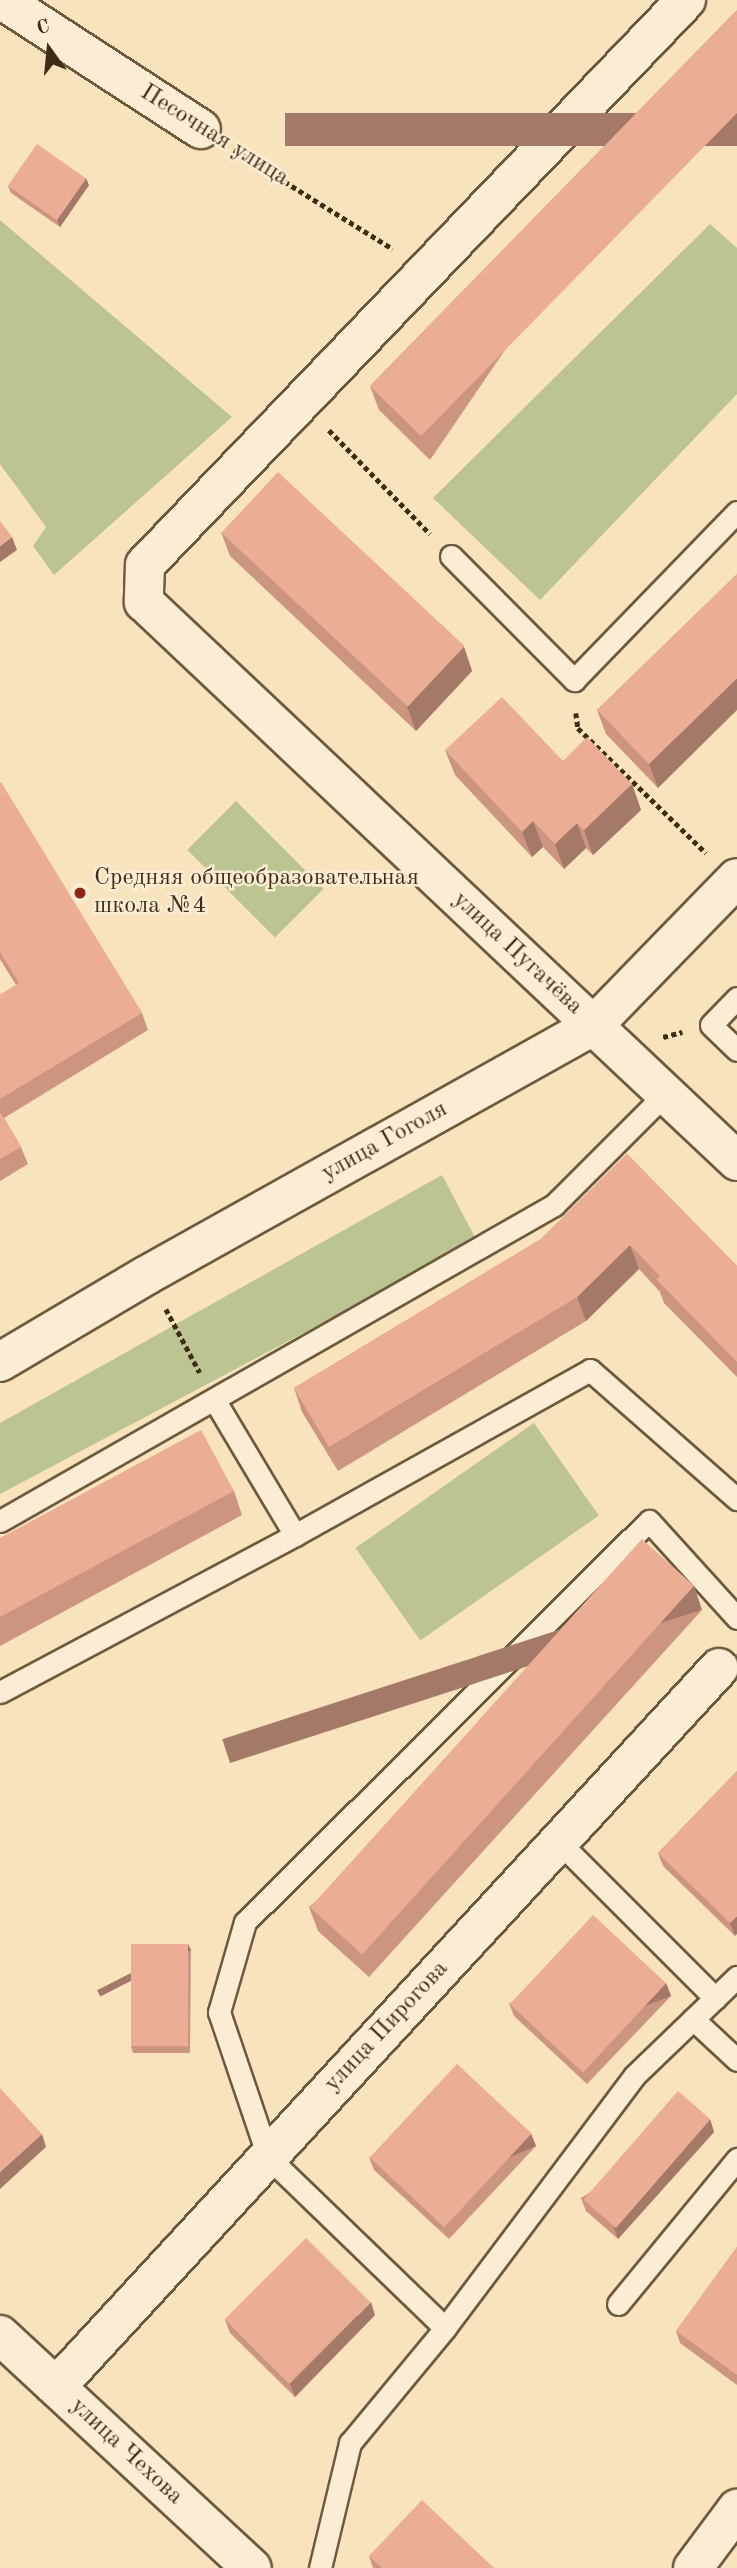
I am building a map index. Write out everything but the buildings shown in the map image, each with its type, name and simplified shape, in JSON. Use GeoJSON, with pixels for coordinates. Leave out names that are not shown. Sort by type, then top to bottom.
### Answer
{"type":"FeatureCollection","features":[{"type":"Feature","properties":{"kind":"street","name":"Песочная улица"},"geometry":{"type":"LineString","coordinates":[[2,0],[201,129]]}},
{"type":"Feature","properties":{"kind":"street"},"geometry":{"type":"LineString","coordinates":[[301,402],[686,0]]}},
{"type":"Feature","properties":{"kind":"street","name":"улица Пугачёва"},"geometry":{"type":"LineString","coordinates":[[301,402],[145,565],[144,602],[737,1161]]}},
{"type":"Feature","properties":{"kind":"street","name":"улица Гоголя"},"geometry":{"type":"LineString","coordinates":[[0,1362],[147,1275],[593,1026],[725,869]]}},
{"type":"Feature","properties":{"kind":"street","name":"улица Пирогова"},"geometry":{"type":"LineString","coordinates":[[56,2387],[728,1659]]}},
{"type":"Feature","properties":{"kind":"street","name":"улица Чехова"},"geometry":{"type":"LineString","coordinates":[[0,2335],[252,2568]]}},
{"type":"Feature","properties":{"kind":"street"},"geometry":{"type":"LineString","coordinates":[[694,2568],[737,2509]]}},
{"type":"Feature","properties":{"kind":"lane"},"geometry":{"type":"LineString","coordinates":[[451,556],[574,680],[737,512]]}},
{"type":"Feature","properties":{"kind":"lane"},"geometry":{"type":"LineString","coordinates":[[737,998],[711,1025],[737,1050]]}},
{"type":"Feature","properties":{"kind":"lane"},"geometry":{"type":"LineString","coordinates":[[0,1521],[554,1205],[665,1094]]}},
{"type":"Feature","properties":{"kind":"lane"},"geometry":{"type":"LineString","coordinates":[[0,1692],[295,1535],[590,1370],[737,1499]]}},
{"type":"Feature","properties":{"kind":"lane"},"geometry":{"type":"LineString","coordinates":[[214,1399],[295,1535]]}},
{"type":"Feature","properties":{"kind":"lane"},"geometry":{"type":"LineString","coordinates":[[445,2328],[268,2157],[219,2012],[244,1922],[649,1521],[737,1618]]}},
{"type":"Feature","properties":{"kind":"lane"},"geometry":{"type":"LineString","coordinates":[[559,1842],[715,1998]]}},
{"type":"Feature","properties":{"kind":"lane"},"geometry":{"type":"LineString","coordinates":[[320,2568],[350,2443],[445,2328],[634,2076],[737,1976]]}},
{"type":"Feature","properties":{"kind":"lane"},"geometry":{"type":"LineString","coordinates":[[693,2019],[737,2060]]}},
{"type":"Feature","properties":{"kind":"lane"},"geometry":{"type":"LineString","coordinates":[[618,2304],[737,2159]]}},
{"type":"Feature","properties":{"kind":"path","name":"Песочная улица"},"geometry":{"type":"LineString","coordinates":[[201,129],[427,270]]}},
{"type":"Feature","properties":{"kind":"path"},"geometry":{"type":"LineString","coordinates":[[301,402],[451,556]]}},
{"type":"Feature","properties":{"kind":"path"},"geometry":{"type":"LineString","coordinates":[[574,680],[578,728],[725,869]]}},
{"type":"Feature","properties":{"kind":"path"},"geometry":{"type":"LineString","coordinates":[[147,1275],[214,1399]]}},
{"type":"Feature","properties":{"kind":"green space"},"geometry":{"type":"Polygon","coordinates":[[[0,220],[232,417],[54,575],[33,546],[46,527],[0,464],[0,220]]]}},
{"type":"Feature","properties":{"kind":"green space"},"geometry":{"type":"Polygon","coordinates":[[[710,224],[737,248],[737,394],[540,600],[433,498],[710,224]]]}},
{"type":"Feature","properties":{"kind":"green space"},"geometry":{"type":"Polygon","coordinates":[[[236,801],[324,889],[275,937],[187,850],[236,801]]]}},
{"type":"Feature","properties":{"kind":"green space"},"geometry":{"type":"Polygon","coordinates":[[[442,1175],[477,1241],[0,1494],[0,1423],[442,1175]]]}},
{"type":"Feature","properties":{"kind":"green space"},"geometry":{"type":"Polygon","coordinates":[[[534,1423],[599,1516],[420,1641],[355,1548],[534,1423]]]}},
{"type":"Feature","properties":{"kind":"place","name":"Средняя общеобразовательная школа №4"},"geometry":{"type":"Point","coordinates":[80,893]}}]}
